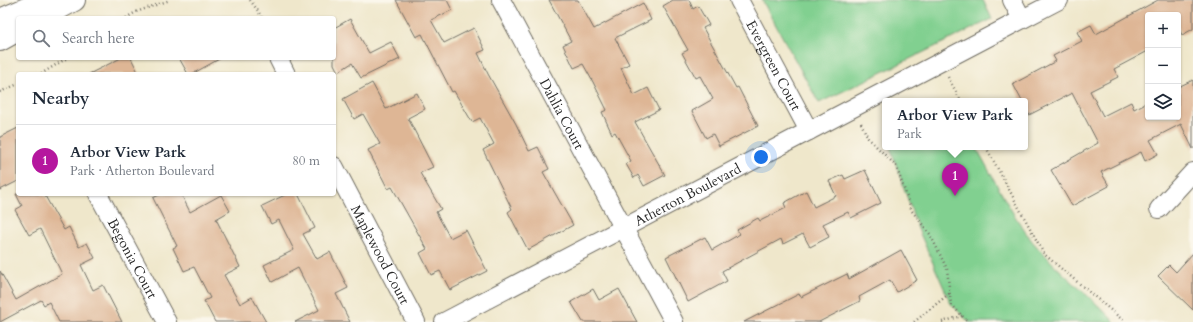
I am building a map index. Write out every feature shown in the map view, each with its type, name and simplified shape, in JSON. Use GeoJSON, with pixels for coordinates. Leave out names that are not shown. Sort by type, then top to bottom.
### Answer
{"type":"FeatureCollection","features":[{"type":"Feature","properties":{"kind":"street"},"geometry":{"type":"LineString","coordinates":[[0,20],[47,0]]}},
{"type":"Feature","properties":{"kind":"street"},"geometry":{"type":"LineString","coordinates":[[45,16],[74,0]]}},
{"type":"Feature","properties":{"kind":"street","name":"Dahlia Court"},"geometry":{"type":"LineString","coordinates":[[501,0],[674,322]]}},
{"type":"Feature","properties":{"kind":"street","name":"Evergreen Court"},"geometry":{"type":"LineString","coordinates":[[739,0],[809,131]]}},
{"type":"Feature","properties":{"kind":"street"},"geometry":{"type":"LineString","coordinates":[[1012,0],[1022,19]]}},
{"type":"Feature","properties":{"kind":"street","name":"Atherton Boulevard"},"geometry":{"type":"LineString","coordinates":[[444,322],[1059,0]]}},
{"type":"Feature","properties":{"kind":"street"},"geometry":{"type":"LineString","coordinates":[[0,40],[16,31]]}},
{"type":"Feature","properties":{"kind":"street"},"geometry":{"type":"LineString","coordinates":[[279,60],[285,72]]}},
{"type":"Feature","properties":{"kind":"street","name":"Maplewood Court"},"geometry":{"type":"LineString","coordinates":[[336,170],[416,322]]}},
{"type":"Feature","properties":{"kind":"street"},"geometry":{"type":"LineString","coordinates":[[1159,209],[1193,172]]}},
{"type":"Feature","properties":{"kind":"street","name":"Begonia Court"},"geometry":{"type":"LineString","coordinates":[[99,196],[167,322]]}},
{"type":"Feature","properties":{"kind":"path"},"geometry":{"type":"LineString","coordinates":[[129,16],[136,12],[170,0]]}},
{"type":"Feature","properties":{"kind":"path"},"geometry":{"type":"LineString","coordinates":[[250,0],[261,16]]}},
{"type":"Feature","properties":{"kind":"path"},"geometry":{"type":"LineString","coordinates":[[44,72],[64,60]]}},
{"type":"Feature","properties":{"kind":"path"},"geometry":{"type":"LineString","coordinates":[[940,62],[959,98]]}},
{"type":"Feature","properties":{"kind":"path"},"geometry":{"type":"LineString","coordinates":[[0,92],[16,85]]}},
{"type":"Feature","properties":{"kind":"path"},"geometry":{"type":"LineString","coordinates":[[854,108],[868,138],[896,166],[912,212],[930,234],[947,269],[951,304],[968,322]]}},
{"type":"Feature","properties":{"kind":"path"},"geometry":{"type":"LineString","coordinates":[[988,150],[1044,254],[1125,322]]}},
{"type":"Feature","properties":{"kind":"path"},"geometry":{"type":"LineString","coordinates":[[914,322],[950,293]]}},
{"type":"Feature","properties":{"kind":"path"},"geometry":{"type":"LineString","coordinates":[[942,322],[962,316]]}},
{"type":"Feature","properties":{"kind":"green space"},"geometry":{"type":"Polygon","coordinates":[[[762,0],[983,0],[992,19],[819,103],[762,0]]]}},
{"type":"Feature","properties":{"kind":"green space"},"geometry":{"type":"Polygon","coordinates":[[[891,150],[978,150],[1009,207],[1032,241],[1115,322],[969,322],[951,304],[918,229],[891,150]]]}},
{"type":"Feature","properties":{"kind":"building"},"geometry":{"type":"Polygon","coordinates":[[[396,0],[447,0],[452,10],[431,20],[444,43],[474,28],[485,50],[478,53],[488,74],[516,124],[529,151],[538,147],[549,169],[543,172],[573,225],[528,250],[508,212],[512,209],[483,150],[494,144],[480,118],[472,122],[454,91],[452,92],[422,34],[416,37],[396,0]]]}},
{"type":"Feature","properties":{"kind":"building"},"geometry":{"type":"Polygon","coordinates":[[[549,0],[578,0],[594,29],[643,3],[651,20],[615,38],[629,64],[621,68],[634,95],[648,88],[659,110],[635,122],[665,175],[644,186],[638,175],[634,178],[626,164],[631,161],[615,132],[612,134],[602,112],[607,110],[593,82],[583,64],[574,68],[563,45],[571,41],[549,0]]]}},
{"type":"Feature","properties":{"kind":"building"},"geometry":{"type":"Polygon","coordinates":[[[673,0],[689,0],[693,9],[698,6],[709,25],[703,28],[736,88],[738,87],[758,126],[719,146],[713,134],[706,138],[692,111],[713,99],[700,76],[696,78],[682,53],[688,50],[663,6],[673,0]]]}},
{"type":"Feature","properties":{"kind":"building"},"geometry":{"type":"Polygon","coordinates":[[[1158,0],[1193,0],[1193,29],[1182,35],[1181,12],[1145,12],[1145,53],[1114,69],[1118,77],[1090,91],[1103,116],[1131,102],[1134,109],[1145,104],[1145,120],[1181,120],[1181,86],[1193,80],[1193,149],[1181,124],[1150,140],[1158,154],[1145,161],[1141,152],[1101,172],[1109,186],[1072,206],[1051,170],[1098,143],[1072,93],[1029,115],[1028,98],[1020,98],[1013,84],[1056,61],[1053,56],[1082,41],[1077,32],[1091,25],[1096,34],[1158,0]]]}},
{"type":"Feature","properties":{"kind":"building"},"geometry":{"type":"Polygon","coordinates":[[[350,19],[369,53],[391,42],[400,59],[361,78],[352,63],[338,72],[334,64],[334,60],[336,60],[336,27],[350,19]]]}},
{"type":"Feature","properties":{"kind":"building"},"geometry":{"type":"Polygon","coordinates":[[[117,60],[132,60],[138,72],[93,72],[117,60]]]}},
{"type":"Feature","properties":{"kind":"building"},"geometry":{"type":"Polygon","coordinates":[[[180,60],[217,60],[196,72],[187,72],[180,60]]]}},
{"type":"Feature","properties":{"kind":"building"},"geometry":{"type":"Polygon","coordinates":[[[372,83],[386,109],[417,93],[425,109],[408,118],[433,167],[420,173],[441,209],[436,212],[450,238],[466,230],[487,271],[450,290],[440,271],[431,275],[420,253],[427,249],[392,187],[388,189],[368,150],[380,144],[363,114],[354,119],[343,99],[372,83]]]}},
{"type":"Feature","properties":{"kind":"building"},"geometry":{"type":"Polygon","coordinates":[[[16,129],[16,182],[0,190],[0,137],[16,129]]]}},
{"type":"Feature","properties":{"kind":"building"},"geometry":{"type":"Polygon","coordinates":[[[865,170],[881,203],[851,218],[848,212],[823,224],[829,237],[810,247],[803,234],[783,244],[781,239],[722,271],[727,281],[688,302],[666,257],[705,237],[712,250],[740,234],[737,230],[758,218],[760,221],[786,208],[784,203],[806,191],[814,207],[836,196],[829,181],[843,175],[845,179],[865,170]]]}},
{"type":"Feature","properties":{"kind":"building"},"geometry":{"type":"Polygon","coordinates":[[[17,196],[45,196],[64,230],[69,227],[79,247],[87,243],[95,258],[81,265],[93,290],[103,285],[122,322],[59,322],[49,302],[44,305],[41,300],[0,322],[0,271],[16,300],[62,274],[40,229],[29,235],[15,210],[22,206],[17,196]]]}},
{"type":"Feature","properties":{"kind":"building"},"geometry":{"type":"Polygon","coordinates":[[[157,196],[182,196],[190,212],[222,196],[230,211],[216,219],[240,267],[224,275],[240,304],[252,297],[266,322],[215,322],[204,301],[210,298],[194,267],[184,271],[173,248],[177,246],[153,198],[157,196]]]}},
{"type":"Feature","properties":{"kind":"building"},"geometry":{"type":"Polygon","coordinates":[[[283,196],[299,196],[315,228],[303,234],[317,259],[330,252],[348,288],[336,294],[350,322],[295,322],[319,310],[298,268],[272,282],[264,265],[294,250],[279,220],[271,224],[262,206],[283,196]]]}},
{"type":"Feature","properties":{"kind":"building"},"geometry":{"type":"Polygon","coordinates":[[[901,250],[917,280],[897,292],[890,280],[859,297],[860,301],[819,322],[744,322],[799,294],[801,297],[847,274],[849,279],[901,250]]]}},
{"type":"Feature","properties":{"kind":"building"},"geometry":{"type":"Polygon","coordinates":[[[1193,253],[1193,310],[1158,276],[1169,265],[1176,272],[1193,253]]]}},
{"type":"Feature","properties":{"kind":"building"},"geometry":{"type":"Polygon","coordinates":[[[593,289],[599,300],[619,289],[637,322],[583,322],[571,302],[593,289]]]}},
{"type":"Feature","properties":{"kind":"place","name":"Arbor View Park"},"geometry":{"type":"Point","coordinates":[955,196]}}]}
